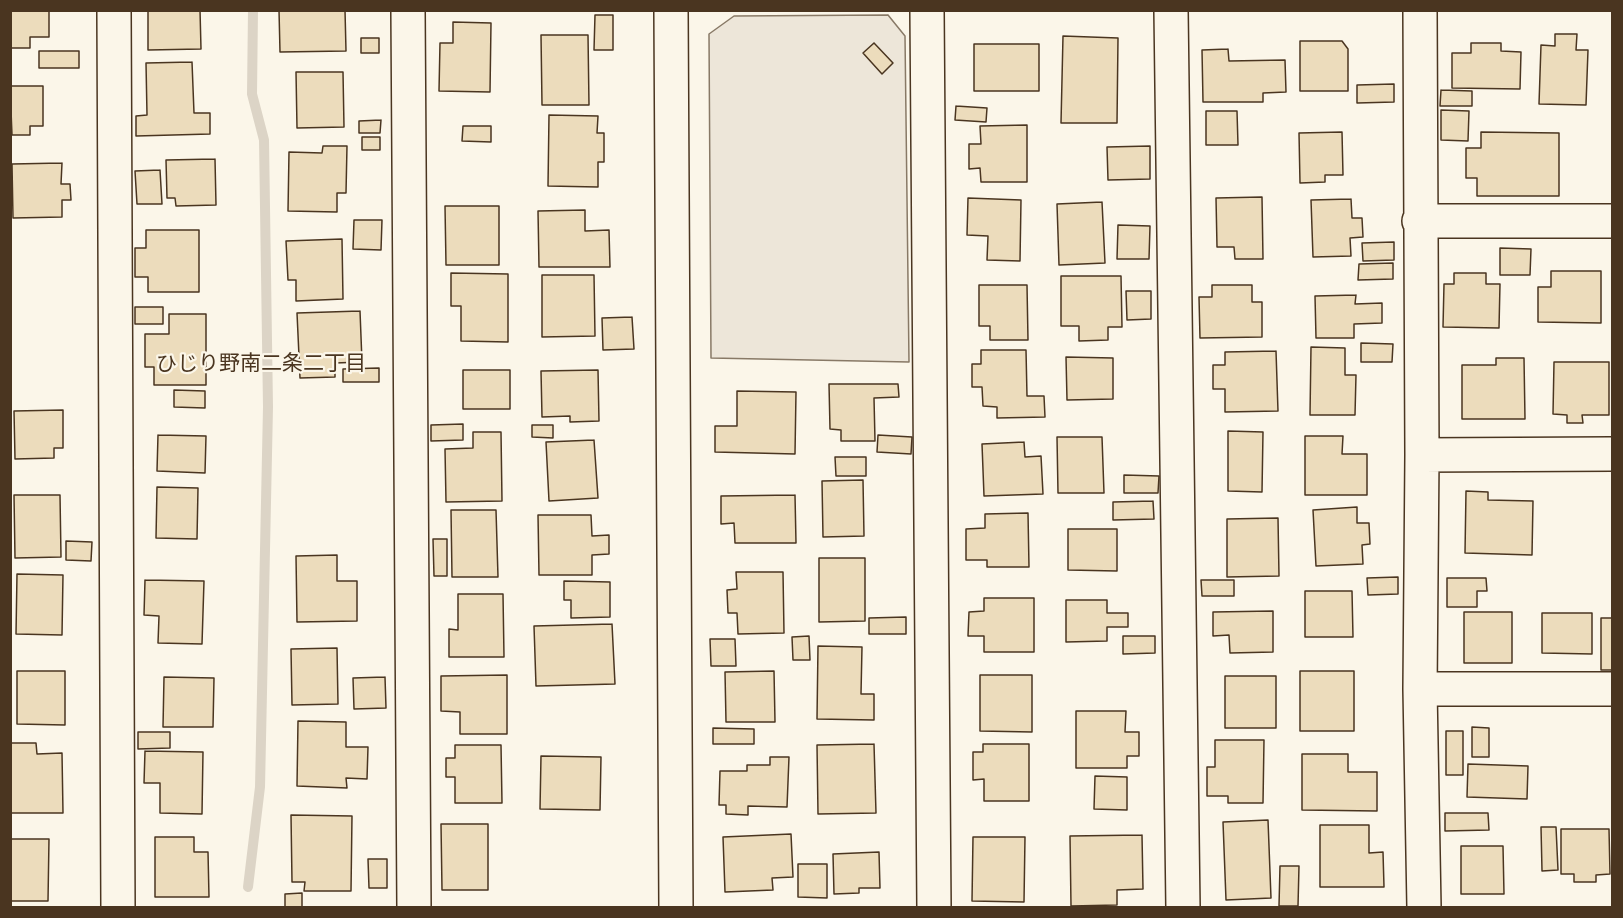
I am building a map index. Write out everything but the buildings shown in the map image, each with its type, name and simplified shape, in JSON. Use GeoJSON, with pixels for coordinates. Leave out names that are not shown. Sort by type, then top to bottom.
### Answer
{"type":"FeatureCollection","features":[{"type":"Feature","properties":{"kind":"street"},"geometry":{"type":"LineString","coordinates":[[114,10],[118,908]]}},
{"type":"Feature","properties":{"kind":"street"},"geometry":{"type":"LineString","coordinates":[[408,10],[414,908]]}},
{"type":"Feature","properties":{"kind":"street"},"geometry":{"type":"LineString","coordinates":[[671,10],[676,908]]}},
{"type":"Feature","properties":{"kind":"street"},"geometry":{"type":"LineString","coordinates":[[927,10],[934,908]]}},
{"type":"Feature","properties":{"kind":"street"},"geometry":{"type":"LineString","coordinates":[[1171,10],[1183,908]]}},
{"type":"Feature","properties":{"kind":"street"},"geometry":{"type":"LineString","coordinates":[[1420,10],[1419,221],[1422,455],[1420,689],[1424,908]]}},
{"type":"Feature","properties":{"kind":"street"},"geometry":{"type":"LineString","coordinates":[[1419,221],[1612,221]]}},
{"type":"Feature","properties":{"kind":"street"},"geometry":{"type":"LineString","coordinates":[[1422,455],[1612,454]]}},
{"type":"Feature","properties":{"kind":"street"},"geometry":{"type":"LineString","coordinates":[[1420,689],[1612,689]]}},
{"type":"Feature","properties":{"kind":"shaded area"},"geometry":{"type":"Polygon","coordinates":[[[888,15],[905,36],[909,362],[711,358],[709,34],[734,16],[888,15]]]}},
{"type":"Feature","properties":{"kind":"waterway"},"geometry":{"type":"LineString","coordinates":[[248,887],[260,787],[268,407],[264,140],[252,94],[253,10]]}},
{"type":"Feature","properties":{"kind":"district","name":"ひじり野南二条二丁目"},"geometry":{"type":"Point","coordinates":[261,363]}}]}
